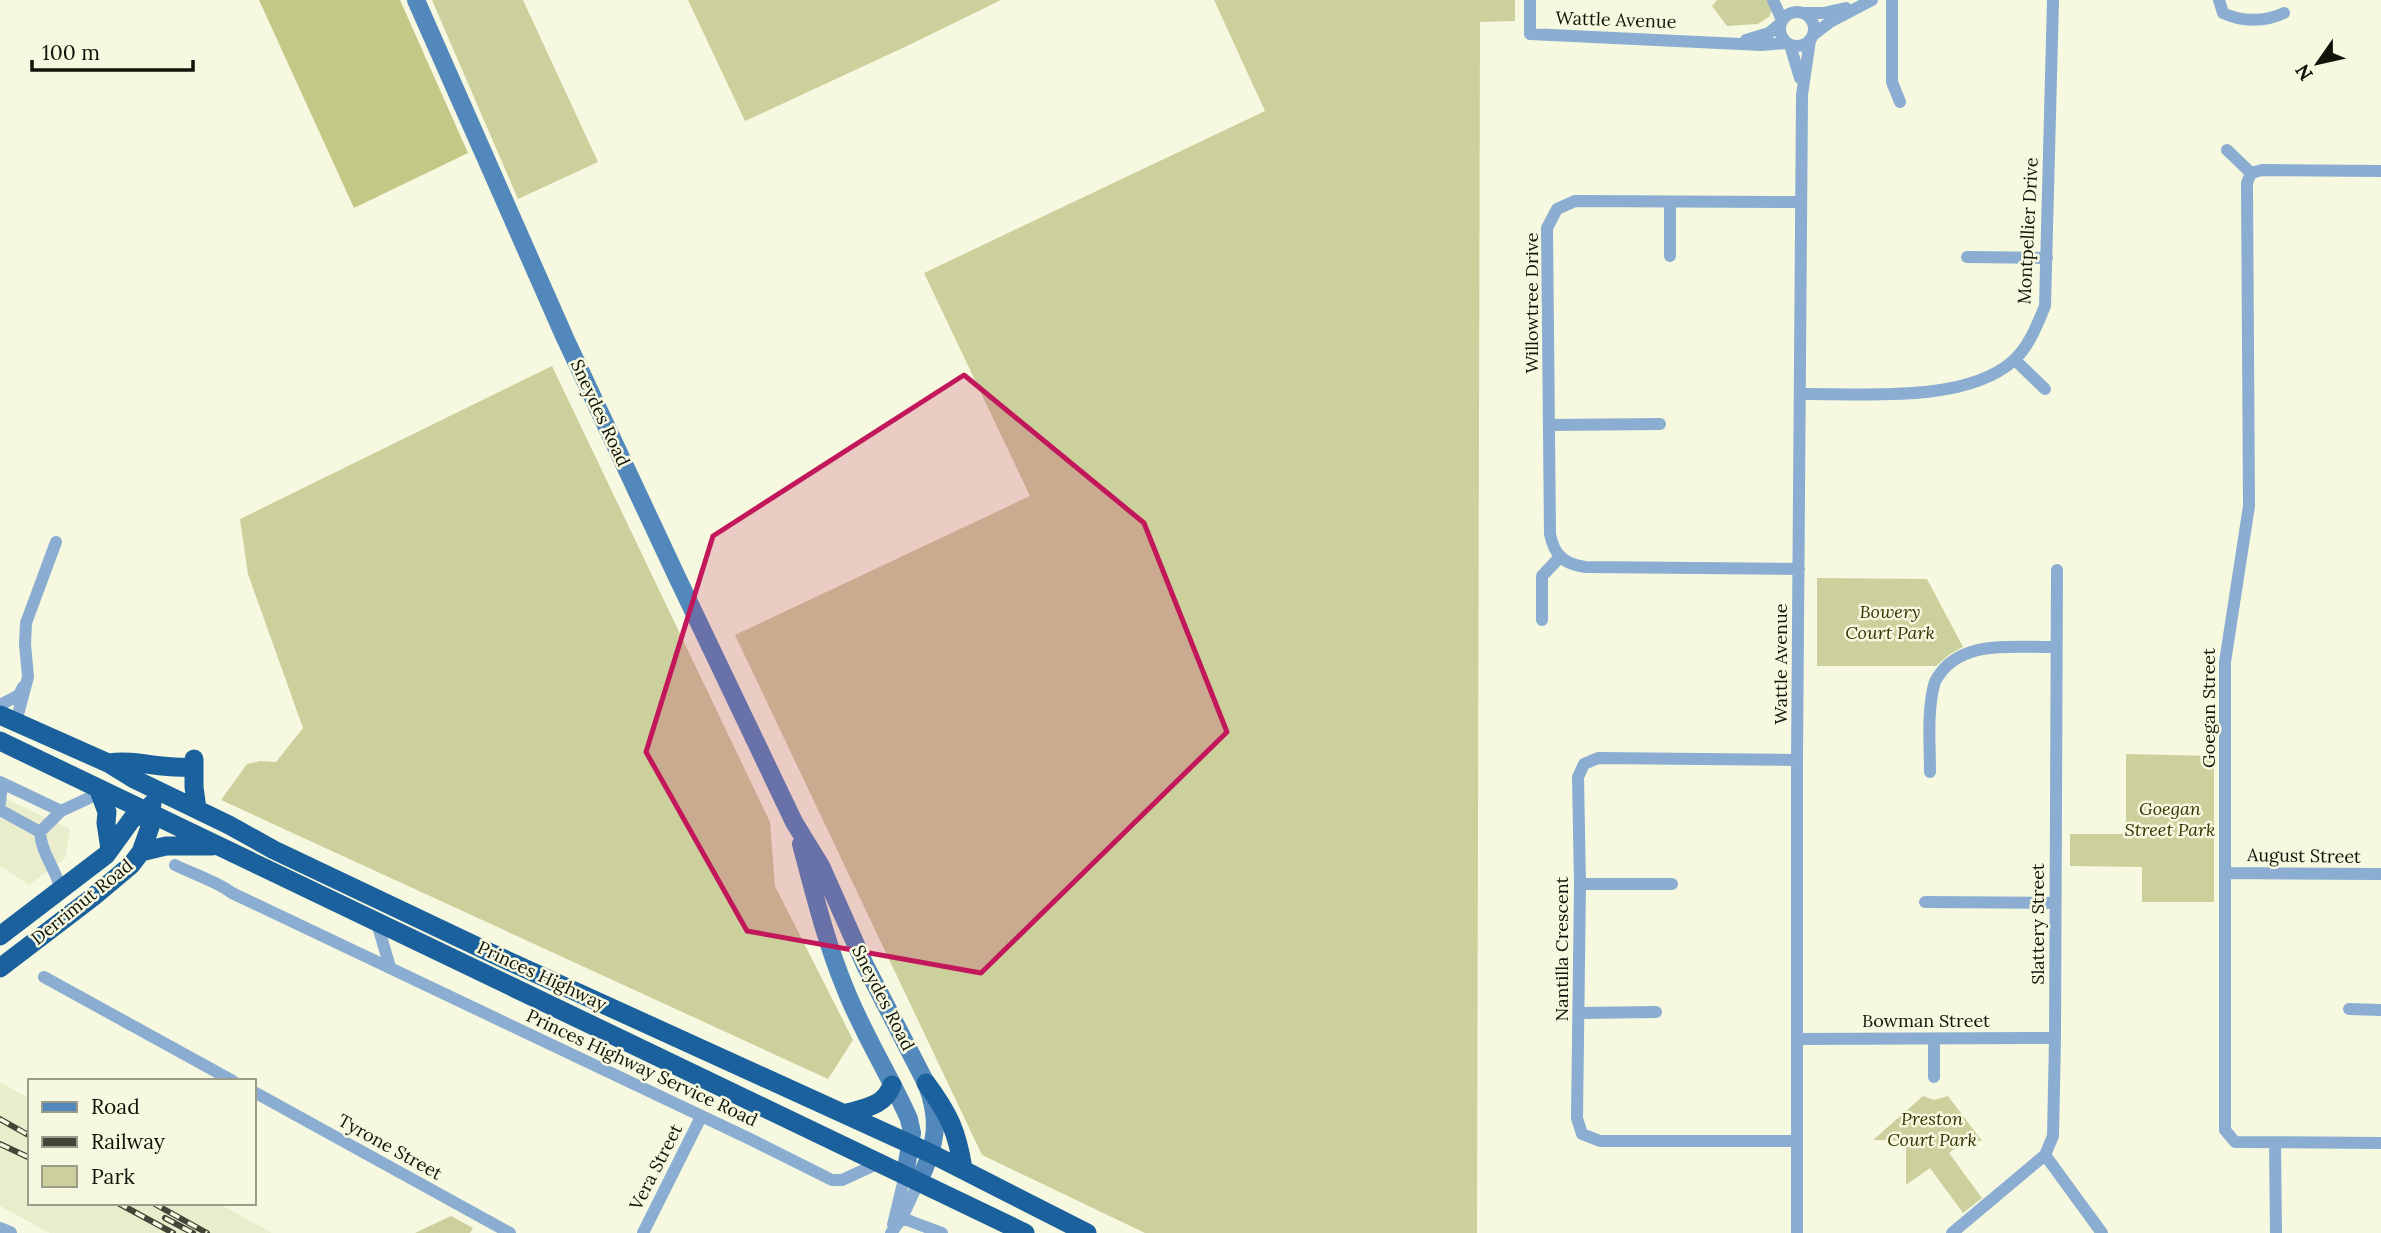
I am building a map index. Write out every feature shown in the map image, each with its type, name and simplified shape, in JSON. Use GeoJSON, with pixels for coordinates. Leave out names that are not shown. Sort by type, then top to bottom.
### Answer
{"type":"FeatureCollection","features":[{"type":"Feature","properties":{"kind":"highway","name":"Princes Highway"},"geometry":{"type":"LineString","coordinates":[[8,718],[108,763],[274,850],[493,954],[932,1154],[1087,1233]]}},
{"type":"Feature","properties":{"kind":"highway","name":"Princes Highway"},"geometry":{"type":"LineString","coordinates":[[0,741],[1026,1233]]}},
{"type":"Feature","properties":{"kind":"highway"},"geometry":{"type":"LineString","coordinates":[[108,763],[122,761],[154,766],[190,763],[197,809]]}},
{"type":"Feature","properties":{"kind":"highway"},"geometry":{"type":"LineString","coordinates":[[98,788],[107,811],[110,849]]}},
{"type":"Feature","properties":{"kind":"highway"},"geometry":{"type":"LineString","coordinates":[[147,811],[160,792]]}},
{"type":"Feature","properties":{"kind":"highway","name":"Derrimut Road"},"geometry":{"type":"LineString","coordinates":[[0,936],[110,849],[132,819],[147,811],[150,827],[141,852],[119,877],[0,968]]}},
{"type":"Feature","properties":{"kind":"highway"},"geometry":{"type":"LineString","coordinates":[[141,852],[166,846],[220,846]]}},
{"type":"Feature","properties":{"kind":"highway"},"geometry":{"type":"LineString","coordinates":[[926,1083],[942,1104],[957,1134],[963,1169]]}},
{"type":"Feature","properties":{"kind":"highway"},"geometry":{"type":"LineString","coordinates":[[844,1114],[879,1104],[887,1098],[892,1085]]}},
{"type":"Feature","properties":{"kind":"main road","name":"Sneydes Road"},"geometry":{"type":"LineString","coordinates":[[416,0],[565,338],[794,822],[821,866],[865,965],[926,1083],[936,1118],[932,1154],[912,1178]]}},
{"type":"Feature","properties":{"kind":"main road","name":"Sneydes Road"},"geometry":{"type":"LineString","coordinates":[[794,822],[826,935],[844,987],[909,1119],[912,1133],[912,1178]]}},
{"type":"Feature","properties":{"kind":"street","name":"Wattle Avenue"},"geometry":{"type":"LineString","coordinates":[[1530,0],[1530,34],[1789,44],[1798,66],[1802,95],[1797,1233]]}},
{"type":"Feature","properties":{"kind":"street"},"geometry":{"type":"LineString","coordinates":[[1773,0],[1781,22],[1781,35],[1789,44],[1801,46],[1830,22],[1868,2]]}},
{"type":"Feature","properties":{"kind":"street"},"geometry":{"type":"LineString","coordinates":[[1784,0],[1812,20],[1814,30],[1811,38]]}},
{"type":"Feature","properties":{"kind":"street"},"geometry":{"type":"LineString","coordinates":[[1892,0],[1892,82],[1900,102]]}},
{"type":"Feature","properties":{"kind":"street","name":"Montpellier Drive"},"geometry":{"type":"LineString","coordinates":[[1800,394],[1919,393],[1968,386],[1993,376],[2015,360],[2032,335],[2045,306],[2053,0]]}},
{"type":"Feature","properties":{"kind":"street"},"geometry":{"type":"LineString","coordinates":[[2219,0],[2223,13],[2234,19],[2272,19],[2284,13]]}},
{"type":"Feature","properties":{"kind":"street"},"geometry":{"type":"LineString","coordinates":[[1781,22],[1789,13],[1828,12],[1868,2]]}},
{"type":"Feature","properties":{"kind":"street","name":"Wattle Avenue"},"geometry":{"type":"LineString","coordinates":[[1736,43],[1769,33],[1781,22]]}},
{"type":"Feature","properties":{"kind":"street","name":"Wattle Avenue"},"geometry":{"type":"LineString","coordinates":[[1802,95],[1811,38]]}},
{"type":"Feature","properties":{"kind":"street"},"geometry":{"type":"LineString","coordinates":[[2227,150],[2251,173],[2262,170],[2381,171]]}},
{"type":"Feature","properties":{"kind":"street","name":"Goegan Street"},"geometry":{"type":"LineString","coordinates":[[2251,173],[2247,183],[2249,506],[2225,662],[2225,1130],[2235,1142],[2381,1143]]}},
{"type":"Feature","properties":{"kind":"street","name":"Willowtree Drive"},"geometry":{"type":"LineString","coordinates":[[1560,557],[1553,548],[1550,534],[1547,228],[1558,209],[1575,201],[1801,202]]}},
{"type":"Feature","properties":{"kind":"street"},"geometry":{"type":"LineString","coordinates":[[1670,203],[1670,256]]}},
{"type":"Feature","properties":{"kind":"street"},"geometry":{"type":"LineString","coordinates":[[1967,257],[2047,257]]}},
{"type":"Feature","properties":{"kind":"street"},"geometry":{"type":"LineString","coordinates":[[2015,360],[2045,389]]}},
{"type":"Feature","properties":{"kind":"street"},"geometry":{"type":"LineString","coordinates":[[1550,425],[1660,424]]}},
{"type":"Feature","properties":{"kind":"street"},"geometry":{"type":"LineString","coordinates":[[8,718],[28,677],[26,623],[56,542]]}},
{"type":"Feature","properties":{"kind":"street"},"geometry":{"type":"LineString","coordinates":[[1542,620],[1542,576],[1560,557],[1569,565],[1585,567],[1799,569]]}},
{"type":"Feature","properties":{"kind":"street","name":"Slattery Street"},"geometry":{"type":"LineString","coordinates":[[2045,1155],[2053,1136],[2057,569]]}},
{"type":"Feature","properties":{"kind":"street"},"geometry":{"type":"LineString","coordinates":[[1930,772],[1934,681],[1949,664],[1970,652],[1993,648],[2056,648]]}},
{"type":"Feature","properties":{"kind":"street"},"geometry":{"type":"LineString","coordinates":[[0,705],[19,695],[28,677]]}},
{"type":"Feature","properties":{"kind":"street","name":"Nantilla Crescent"},"geometry":{"type":"LineString","coordinates":[[1796,1141],[1600,1141],[1582,1134],[1577,1118],[1580,884],[1578,777],[1584,764],[1598,758],[1797,761]]}},
{"type":"Feature","properties":{"kind":"street"},"geometry":{"type":"LineString","coordinates":[[0,803],[1,783],[61,811]]}},
{"type":"Feature","properties":{"kind":"street"},"geometry":{"type":"LineString","coordinates":[[61,890],[57,873],[40,845],[40,832],[61,811],[89,798],[98,788]]}},
{"type":"Feature","properties":{"kind":"street"},"geometry":{"type":"LineString","coordinates":[[0,810],[40,832]]}},
{"type":"Feature","properties":{"kind":"street","name":"Princes Highway Service Road"},"geometry":{"type":"LineString","coordinates":[[175,865],[209,882],[222,884],[232,893],[832,1180],[842,1180],[879,1163]]}},
{"type":"Feature","properties":{"kind":"street","name":"August Street"},"geometry":{"type":"LineString","coordinates":[[2227,873],[2381,874]]}},
{"type":"Feature","properties":{"kind":"street"},"geometry":{"type":"LineString","coordinates":[[1580,884],[1672,884]]}},
{"type":"Feature","properties":{"kind":"street"},"geometry":{"type":"LineString","coordinates":[[1925,902],[2054,902]]}},
{"type":"Feature","properties":{"kind":"street"},"geometry":{"type":"LineString","coordinates":[[377,923],[390,967]]}},
{"type":"Feature","properties":{"kind":"street"},"geometry":{"type":"LineString","coordinates":[[44,977],[229,1079]]}},
{"type":"Feature","properties":{"kind":"street"},"geometry":{"type":"LineString","coordinates":[[2349,1009],[2381,1010]]}},
{"type":"Feature","properties":{"kind":"street"},"geometry":{"type":"LineString","coordinates":[[1579,1013],[1656,1012]]}},
{"type":"Feature","properties":{"kind":"street","name":"Bowman Street"},"geometry":{"type":"LineString","coordinates":[[1797,1039],[2055,1038]]}},
{"type":"Feature","properties":{"kind":"street"},"geometry":{"type":"LineString","coordinates":[[1934,1039],[1934,1077]]}},
{"type":"Feature","properties":{"kind":"street","name":"Tyrone Street"},"geometry":{"type":"LineString","coordinates":[[256,1093],[510,1233]]}},
{"type":"Feature","properties":{"kind":"street","name":"Vera Street"},"geometry":{"type":"LineString","coordinates":[[642,1233],[701,1117]]}},
{"type":"Feature","properties":{"kind":"street"},"geometry":{"type":"LineString","coordinates":[[2275,1143],[2276,1233]]}},
{"type":"Feature","properties":{"kind":"street"},"geometry":{"type":"LineString","coordinates":[[1952,1233],[2045,1155],[2102,1233]]}},
{"type":"Feature","properties":{"kind":"street"},"geometry":{"type":"LineString","coordinates":[[892,1231],[902,1217],[912,1178]]}},
{"type":"Feature","properties":{"kind":"street"},"geometry":{"type":"LineString","coordinates":[[892,1231],[912,1178]]}},
{"type":"Feature","properties":{"kind":"street"},"geometry":{"type":"LineString","coordinates":[[902,1217],[937,1231]]}},
{"type":"Feature","properties":{"kind":"street"},"geometry":{"type":"LineString","coordinates":[[0,1229],[9,1233]]}},
{"type":"Feature","properties":{"kind":"highlighted area"},"geometry":{"type":"Polygon","coordinates":[[[964,375],[1144,523],[1227,732],[981,973],[747,931],[646,752],[713,536],[964,375]]]}},
{"type":"Feature","properties":{"kind":"shaded area"},"geometry":{"type":"Polygon","coordinates":[[[0,796],[70,829],[65,858],[29,885],[0,866],[0,796]]]}},
{"type":"Feature","properties":{"kind":"shaded area"},"geometry":{"type":"Polygon","coordinates":[[[0,1082],[28,1098],[28,1205],[222,1205],[272,1233],[50,1233],[0,1206],[0,1082]]]}},
{"type":"Feature","properties":{"kind":"green space"},"geometry":{"type":"Polygon","coordinates":[[[259,0],[400,0],[468,153],[354,208],[259,0]]]}},
{"type":"Feature","properties":{"kind":"green space"},"geometry":{"type":"Polygon","coordinates":[[[432,0],[523,0],[598,162],[518,199],[432,0]]]}},
{"type":"Feature","properties":{"kind":"green space"},"geometry":{"type":"Polygon","coordinates":[[[688,0],[1001,0],[745,121],[688,0]]]}},
{"type":"Feature","properties":{"kind":"green space"},"geometry":{"type":"Polygon","coordinates":[[[1214,0],[1515,0],[1515,21],[1480,22],[1477,1233],[1145,1233],[982,1155],[735,635],[1030,496],[924,273],[1265,111],[1214,0]]]}},
{"type":"Feature","properties":{"kind":"green space"},"geometry":{"type":"Polygon","coordinates":[[[1717,0],[1769,0],[1772,9],[1769,17],[1758,24],[1727,26],[1712,6],[1717,0]]]}},
{"type":"Feature","properties":{"kind":"green space"},"geometry":{"type":"Polygon","coordinates":[[[552,366],[770,822],[775,886],[853,1040],[828,1079],[221,800],[247,764],[276,762],[303,728],[248,574],[240,519],[552,366]]]}},
{"type":"Feature","properties":{"kind":"green space","name":"Bowery Court Park"},"geometry":{"type":"Polygon","coordinates":[[[1817,578],[1927,579],[1963,647],[1936,666],[1817,666],[1817,578]]]}},
{"type":"Feature","properties":{"kind":"green space","name":"Goegan Street Park"},"geometry":{"type":"Polygon","coordinates":[[[2126,754],[2214,756],[2214,902],[2142,902],[2142,867],[2070,866],[2070,834],[2126,834],[2126,754]]]}},
{"type":"Feature","properties":{"kind":"green space","name":"Preston Court Park"},"geometry":{"type":"Polygon","coordinates":[[[1923,1096],[1934,1100],[1948,1096],[1982,1141],[1965,1141],[1949,1153],[1982,1198],[1963,1213],[1930,1168],[1906,1185],[1906,1141],[1873,1140],[1923,1096]]]}},
{"type":"Feature","properties":{"kind":"green space"},"geometry":{"type":"Polygon","coordinates":[[[451,1216],[473,1228],[470,1233],[415,1233],[451,1216]]]}},
{"type":"Feature","properties":{"kind":"railway"},"geometry":{"type":"LineString","coordinates":[[0,1119],[28,1135]]}},
{"type":"Feature","properties":{"kind":"railway"},"geometry":{"type":"LineString","coordinates":[[0,1144],[28,1157]]}},
{"type":"Feature","properties":{"kind":"railway"},"geometry":{"type":"LineString","coordinates":[[122,1205],[173,1233]]}},
{"type":"Feature","properties":{"kind":"railway"},"geometry":{"type":"LineString","coordinates":[[157,1205],[207,1233]]}},
{"type":"Feature","properties":{"kind":"railway"},"geometry":{"type":"LineString","coordinates":[[165,1218],[193,1233]]}}]}
